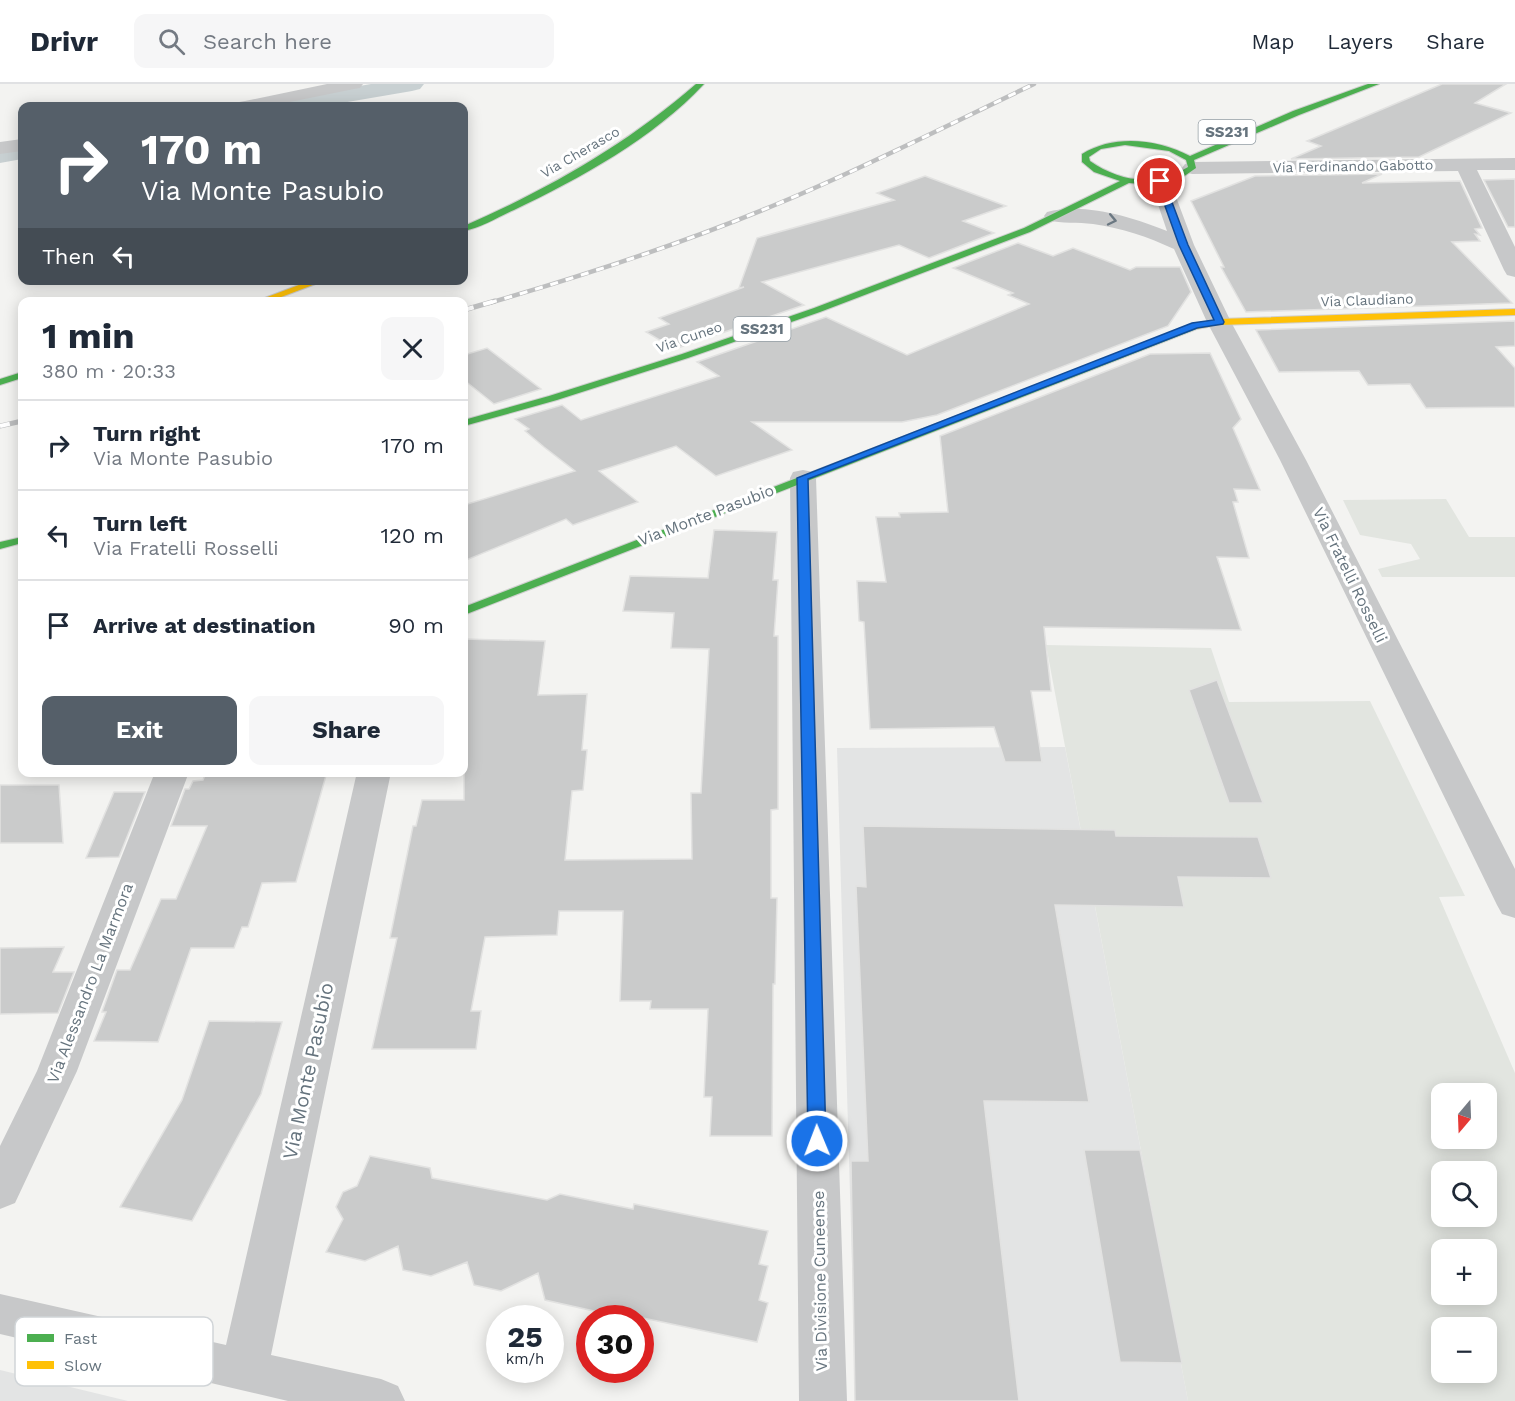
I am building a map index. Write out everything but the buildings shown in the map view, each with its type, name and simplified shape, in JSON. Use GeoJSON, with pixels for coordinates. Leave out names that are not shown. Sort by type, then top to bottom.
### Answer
{"type":"FeatureCollection","features":[{"type":"Feature","properties":{"kind":"main road","name":"Via Cherasco"},"geometry":{"type":"LineString","coordinates":[[468,227],[573,177],[629,144],[682,103],[700,84]]}},
{"type":"Feature","properties":{"kind":"main road","name":"SS231"},"geometry":{"type":"LineString","coordinates":[[1156,145],[1198,139],[1296,113],[1375,84]]}},
{"type":"Feature","properties":{"kind":"main road","name":"SS231"},"geometry":{"type":"LineString","coordinates":[[1191,164],[1296,113]]}},
{"type":"Feature","properties":{"kind":"main road"},"geometry":{"type":"LineString","coordinates":[[1125,143],[1156,145],[1176,151],[1191,164],[1182,176],[1160,181],[1091,181],[1090,168],[1085,156],[1099,147],[1125,143]]}},
{"type":"Feature","properties":{"kind":"main road","name":"Via Cuneo"},"geometry":{"type":"LineString","coordinates":[[468,422],[675,360],[817,310],[988,246],[1130,180]]}},
{"type":"Feature","properties":{"kind":"main road","name":"Via Cuneo"},"geometry":{"type":"LineString","coordinates":[[1054,216],[1091,181]]}},
{"type":"Feature","properties":{"kind":"main road"},"geometry":{"type":"LineString","coordinates":[[273,297],[307,285]]}},
{"type":"Feature","properties":{"kind":"main road","name":"Via Claudiano"},"geometry":{"type":"LineString","coordinates":[[1219,322],[1515,312]]}},
{"type":"Feature","properties":{"kind":"main road","name":"Via Monte Pasubio"},"geometry":{"type":"LineString","coordinates":[[468,609],[1195,326],[1219,322]]}},
{"type":"Feature","properties":{"kind":"main road"},"geometry":{"type":"LineString","coordinates":[[0,382],[18,376]]}},
{"type":"Feature","properties":{"kind":"main road"},"geometry":{"type":"LineString","coordinates":[[0,546],[18,541]]}},
{"type":"Feature","properties":{"kind":"street"},"geometry":{"type":"LineString","coordinates":[[265,102],[354,84]]}},
{"type":"Feature","properties":{"kind":"street"},"geometry":{"type":"LineString","coordinates":[[0,148],[18,146]]}},
{"type":"Feature","properties":{"kind":"street","name":"Via Ferdinando Gabotto"},"geometry":{"type":"LineString","coordinates":[[1191,164],[1515,164]]}},
{"type":"Feature","properties":{"kind":"street"},"geometry":{"type":"LineString","coordinates":[[1465,165],[1515,270]]}},
{"type":"Feature","properties":{"kind":"street","name":"Via Fratelli Rosselli"},"geometry":{"type":"LineString","coordinates":[[1160,181],[1183,245],[1219,322],[1293,460],[1515,905]]}},
{"type":"Feature","properties":{"kind":"street"},"geometry":{"type":"LineString","coordinates":[[1054,216],[1097,216],[1126,222],[1183,245]]}},
{"type":"Feature","properties":{"kind":"street","name":"Via Divisione Cuneense"},"geometry":{"type":"LineString","coordinates":[[803,478],[823,1401]]}},
{"type":"Feature","properties":{"kind":"street","name":"Via Alessandro La Marmora"},"geometry":{"type":"LineString","coordinates":[[0,1191],[57,1071],[170,777]]}},
{"type":"Feature","properties":{"kind":"street","name":"Via Monte Pasubio"},"geometry":{"type":"LineString","coordinates":[[244,1369],[373,777]]}},
{"type":"Feature","properties":{"kind":"street"},"geometry":{"type":"LineString","coordinates":[[0,1314],[15,1317]]}},
{"type":"Feature","properties":{"kind":"street"},"geometry":{"type":"LineString","coordinates":[[213,1362],[381,1401]]}},
{"type":"Feature","properties":{"kind":"shaded area"},"geometry":{"type":"Polygon","coordinates":[[[1446,499],[1469,537],[1515,537],[1515,577],[1382,577],[1378,569],[1420,559],[1411,544],[1360,535],[1343,500],[1446,499]]]}},
{"type":"Feature","properties":{"kind":"shaded area"},"geometry":{"type":"Polygon","coordinates":[[[1046,645],[1211,648],[1229,702],[1370,701],[1465,896],[1439,897],[1515,1073],[1515,1401],[1188,1401],[1046,645]]]}},
{"type":"Feature","properties":{"kind":"shaded area"},"geometry":{"type":"Polygon","coordinates":[[[1065,747],[1188,1401],[856,1401],[837,748],[1065,747]]]}},
{"type":"Feature","properties":{"kind":"shaded area"},"geometry":{"type":"Polygon","coordinates":[[[0,1370],[15,1374],[15,1386],[66,1386],[128,1401],[0,1401],[0,1370]]]}},
{"type":"Feature","properties":{"kind":"waterway"},"geometry":{"type":"LineString","coordinates":[[308,102],[412,84]]}},
{"type":"Feature","properties":{"kind":"waterway"},"geometry":{"type":"LineString","coordinates":[[0,155],[18,152]]}},
{"type":"Feature","properties":{"kind":"railway"},"geometry":{"type":"LineString","coordinates":[[489,303],[637,257],[746,217],[846,174],[1034,84]]}},
{"type":"Feature","properties":{"kind":"railway"},"geometry":{"type":"LineString","coordinates":[[468,309],[495,301]]}},
{"type":"Feature","properties":{"kind":"railway"},"geometry":{"type":"LineString","coordinates":[[0,426],[18,422]]}},
{"type":"Feature","properties":{"kind":"traffic: fast"},"geometry":{"type":"LineString","coordinates":[[468,227],[528,200],[589,167],[646,129],[700,84]]}},
{"type":"Feature","properties":{"kind":"traffic: fast"},"geometry":{"type":"LineString","coordinates":[[1190,159],[1296,113],[1375,84]]}},
{"type":"Feature","properties":{"kind":"traffic: fast"},"geometry":{"type":"LineString","coordinates":[[1125,143],[1171,149],[1190,159],[1192,168],[1167,180],[1138,182],[1110,176],[1086,162],[1085,156],[1099,147],[1125,143]]}},
{"type":"Feature","properties":{"kind":"traffic: fast"},"geometry":{"type":"LineString","coordinates":[[468,422],[553,398],[685,356],[817,310],[1027,230],[1129,180]]}},
{"type":"Feature","properties":{"kind":"traffic: fast"},"geometry":{"type":"LineString","coordinates":[[468,609],[1196,326]]}},
{"type":"Feature","properties":{"kind":"traffic: fast"},"geometry":{"type":"LineString","coordinates":[[0,382],[18,376]]}},
{"type":"Feature","properties":{"kind":"traffic: fast"},"geometry":{"type":"LineString","coordinates":[[0,546],[18,541]]}},
{"type":"Feature","properties":{"kind":"traffic: slow"},"geometry":{"type":"LineString","coordinates":[[273,297],[307,285]]}},
{"type":"Feature","properties":{"kind":"traffic: slow"},"geometry":{"type":"LineString","coordinates":[[1196,326],[1219,322],[1515,312]]}},
{"type":"Feature","properties":{"kind":"route"},"geometry":{"type":"LineString","coordinates":[[817,1141],[803,478],[1195,326],[1219,322],[1183,245],[1160,181]]}}]}
